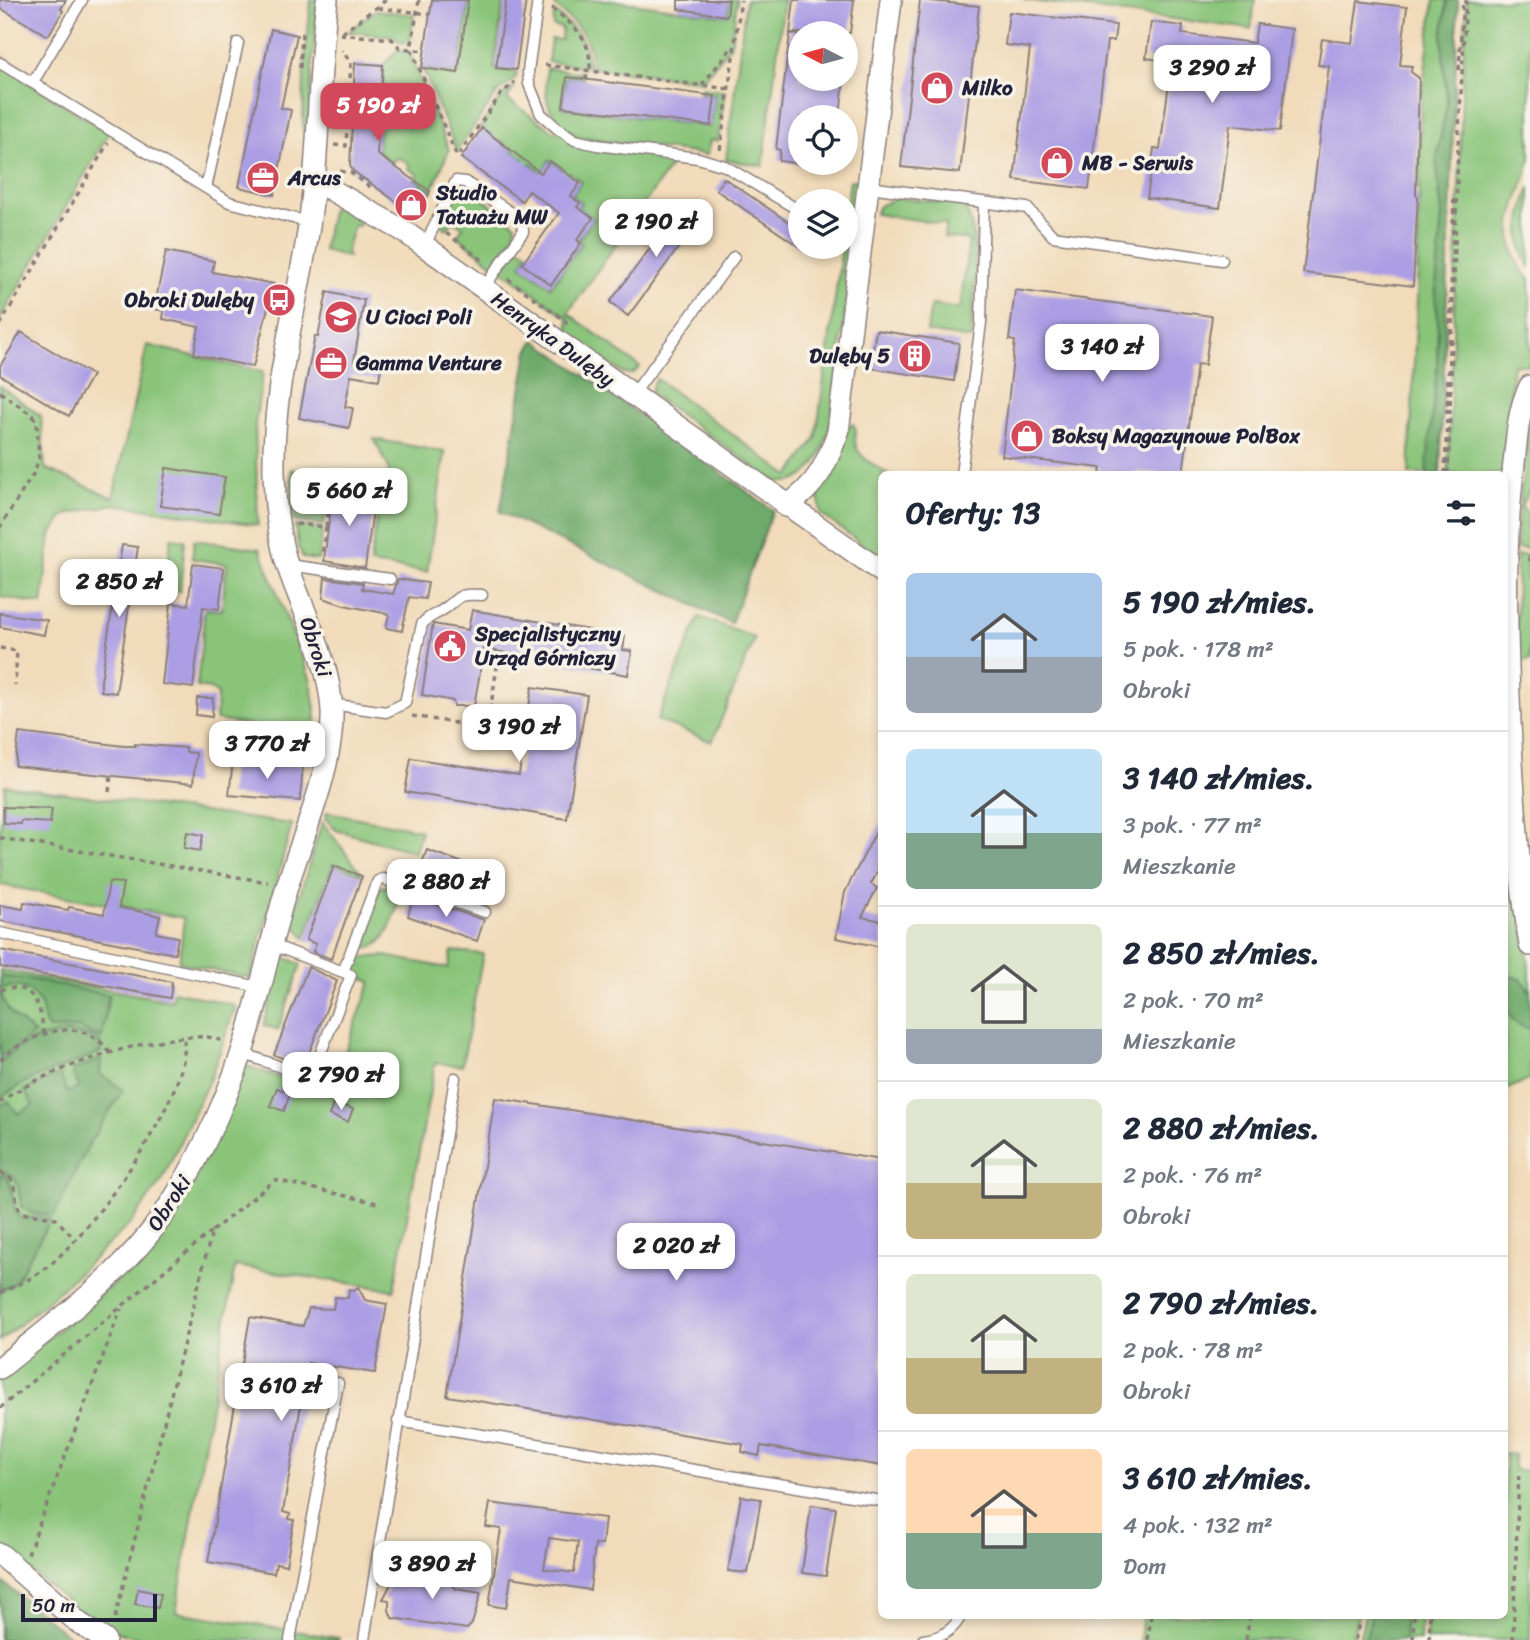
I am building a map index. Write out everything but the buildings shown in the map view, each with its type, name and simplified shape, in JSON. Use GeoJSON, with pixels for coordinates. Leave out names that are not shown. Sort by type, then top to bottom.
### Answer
{"type":"FeatureCollection","features":[{"type":"Feature","properties":{"kind":"street","name":"Obroki"},"geometry":{"type":"LineString","coordinates":[[0,1368],[116,1271],[153,1230],[188,1175],[209,1132],[259,987],[286,887],[322,777],[330,739],[331,704],[323,663],[288,565],[277,510],[274,430],[278,392],[309,222],[327,0]]}},
{"type":"Feature","properties":{"kind":"street"},"geometry":{"type":"LineString","coordinates":[[786,506],[813,486],[826,463],[838,432],[891,0]]}},
{"type":"Feature","properties":{"kind":"street","name":"Henryka Dulęby"},"geometry":{"type":"LineString","coordinates":[[314,180],[383,218],[878,569]]}},
{"type":"Feature","properties":{"kind":"street"},"geometry":{"type":"LineString","coordinates":[[1508,538],[1520,414],[1522,401],[1530,386]]}},
{"type":"Feature","properties":{"kind":"street"},"geometry":{"type":"LineString","coordinates":[[1508,687],[1513,783],[1524,908],[1530,945]]}},
{"type":"Feature","properties":{"kind":"street"},"geometry":{"type":"LineString","coordinates":[[0,1554],[79,1623],[108,1634]]}},
{"type":"Feature","properties":{"kind":"lane"},"geometry":{"type":"LineString","coordinates":[[33,82],[82,0]]}},
{"type":"Feature","properties":{"kind":"lane"},"geometry":{"type":"LineString","coordinates":[[538,0],[528,71],[529,84],[541,114],[575,140],[698,158],[725,166],[788,204]]}},
{"type":"Feature","properties":{"kind":"lane"},"geometry":{"type":"LineString","coordinates":[[206,187],[239,43]]}},
{"type":"Feature","properties":{"kind":"lane"},"geometry":{"type":"LineString","coordinates":[[0,63],[235,205],[309,222]]}},
{"type":"Feature","properties":{"kind":"lane"},"geometry":{"type":"LineString","coordinates":[[424,247],[456,181],[466,182],[522,220],[523,232],[483,289]]}},
{"type":"Feature","properties":{"kind":"lane"},"geometry":{"type":"LineString","coordinates":[[869,187],[1027,208],[1053,236],[1222,260]]}},
{"type":"Feature","properties":{"kind":"lane"},"geometry":{"type":"LineString","coordinates":[[961,471],[981,323],[984,202]]}},
{"type":"Feature","properties":{"kind":"lane"},"geometry":{"type":"LineString","coordinates":[[632,396],[734,257]]}},
{"type":"Feature","properties":{"kind":"lane"},"geometry":{"type":"LineString","coordinates":[[288,565],[390,579]]}},
{"type":"Feature","properties":{"kind":"lane"},"geometry":{"type":"LineString","coordinates":[[331,704],[386,712],[405,703],[422,624],[429,616],[440,612],[459,596],[482,595]]}},
{"type":"Feature","properties":{"kind":"lane"},"geometry":{"type":"LineString","coordinates":[[343,972],[378,881],[383,879],[485,912]]}},
{"type":"Feature","properties":{"kind":"lane"},"geometry":{"type":"LineString","coordinates":[[0,933],[259,987]]}},
{"type":"Feature","properties":{"kind":"lane"},"geometry":{"type":"LineString","coordinates":[[237,1048],[312,1078],[351,975],[270,944]]}},
{"type":"Feature","properties":{"kind":"lane"},"geometry":{"type":"LineString","coordinates":[[365,1640],[455,1078]]}},
{"type":"Feature","properties":{"kind":"lane"},"geometry":{"type":"LineString","coordinates":[[290,1640],[338,1383]]}},
{"type":"Feature","properties":{"kind":"lane"},"geometry":{"type":"LineString","coordinates":[[398,1422],[878,1499]]}},
{"type":"Feature","properties":{"kind":"lane"},"geometry":{"type":"LineString","coordinates":[[923,1640],[939,1638],[959,1619]]}},
{"type":"Feature","properties":{"kind":"path"},"geometry":{"type":"LineString","coordinates":[[386,0],[340,34],[392,39],[400,48],[425,51]]}},
{"type":"Feature","properties":{"kind":"path"},"geometry":{"type":"LineString","coordinates":[[419,0],[411,49],[457,157],[500,94],[528,71],[545,65],[729,89]]}},
{"type":"Feature","properties":{"kind":"path"},"geometry":{"type":"LineString","coordinates":[[551,19],[554,0]]}},
{"type":"Feature","properties":{"kind":"path"},"geometry":{"type":"LineString","coordinates":[[720,154],[741,0]]}},
{"type":"Feature","properties":{"kind":"path"},"geometry":{"type":"LineString","coordinates":[[1446,471],[1465,0]]}},
{"type":"Feature","properties":{"kind":"path"},"geometry":{"type":"LineString","coordinates":[[376,8],[430,14]]}},
{"type":"Feature","properties":{"kind":"path"},"geometry":{"type":"LineString","coordinates":[[552,8],[572,24],[586,41],[590,53],[586,80]]}},
{"type":"Feature","properties":{"kind":"path"},"geometry":{"type":"LineString","coordinates":[[697,93],[700,85],[735,44]]}},
{"type":"Feature","properties":{"kind":"path"},"geometry":{"type":"LineString","coordinates":[[328,145],[346,146],[351,64],[339,46]]}},
{"type":"Feature","properties":{"kind":"path"},"geometry":{"type":"LineString","coordinates":[[545,65],[547,53]]}},
{"type":"Feature","properties":{"kind":"path"},"geometry":{"type":"LineString","coordinates":[[291,61],[300,63]]}},
{"type":"Feature","properties":{"kind":"path"},"geometry":{"type":"LineString","coordinates":[[647,87],[648,78]]}},
{"type":"Feature","properties":{"kind":"path"},"geometry":{"type":"LineString","coordinates":[[0,325],[115,131]]}},
{"type":"Feature","properties":{"kind":"path"},"geometry":{"type":"LineString","coordinates":[[0,393],[33,416],[37,423],[39,458],[33,473],[0,527]]}},
{"type":"Feature","properties":{"kind":"path"},"geometry":{"type":"LineString","coordinates":[[321,569],[332,474]]}},
{"type":"Feature","properties":{"kind":"path"},"geometry":{"type":"LineString","coordinates":[[291,523],[326,527]]}},
{"type":"Feature","properties":{"kind":"path"},"geometry":{"type":"LineString","coordinates":[[1530,556],[1530,566]]}},
{"type":"Feature","properties":{"kind":"path"},"geometry":{"type":"LineString","coordinates":[[0,648],[17,651],[16,685]]}},
{"type":"Feature","properties":{"kind":"path"},"geometry":{"type":"LineString","coordinates":[[386,712],[480,727],[489,718],[497,667]]}},
{"type":"Feature","properties":{"kind":"path"},"geometry":{"type":"LineString","coordinates":[[109,792],[111,774]]}},
{"type":"Feature","properties":{"kind":"path"},"geometry":{"type":"LineString","coordinates":[[0,838],[286,887]]}},
{"type":"Feature","properties":{"kind":"path"},"geometry":{"type":"LineString","coordinates":[[0,990],[19,989],[34,997],[41,1011],[44,1033]]}},
{"type":"Feature","properties":{"kind":"path"},"geometry":{"type":"LineString","coordinates":[[0,1060],[20,1044],[44,1033],[71,1029],[100,1040],[110,1053]]}},
{"type":"Feature","properties":{"kind":"path"},"geometry":{"type":"LineString","coordinates":[[0,1102],[38,1080],[110,1053],[148,1044],[204,1037],[237,1048]]}},
{"type":"Feature","properties":{"kind":"path"},"geometry":{"type":"LineString","coordinates":[[0,1293],[48,1266],[75,1239],[125,1174],[153,1129],[178,1079],[185,1052],[184,1038]]}},
{"type":"Feature","properties":{"kind":"path"},"geometry":{"type":"LineString","coordinates":[[0,1173],[12,1179],[18,1209],[22,1213],[55,1218],[75,1239]]}},
{"type":"Feature","properties":{"kind":"path"},"geometry":{"type":"LineString","coordinates":[[0,1408],[275,1180],[377,1203]]}},
{"type":"Feature","properties":{"kind":"path"},"geometry":{"type":"LineString","coordinates":[[108,1634],[116,1617],[118,1600],[212,1231]]}},
{"type":"Feature","properties":{"kind":"path"},"geometry":{"type":"LineString","coordinates":[[20,1572],[122,1307]]}},
{"type":"Feature","properties":{"kind":"path"},"geometry":{"type":"LineString","coordinates":[[1513,1640],[1519,1471]]}},
{"type":"Feature","properties":{"kind":"path"},"geometry":{"type":"LineString","coordinates":[[1148,1640],[1151,1619]]}},
{"type":"Feature","properties":{"kind":"path"},"geometry":{"type":"LineString","coordinates":[[1246,1640],[1249,1619]]}},
{"type":"Feature","properties":{"kind":"path"},"geometry":{"type":"LineString","coordinates":[[1355,1640],[1360,1619]]}},
{"type":"Feature","properties":{"kind":"path"},"geometry":{"type":"LineString","coordinates":[[1413,1640],[1414,1619]]}},
{"type":"Feature","properties":{"kind":"path"},"geometry":{"type":"LineString","coordinates":[[1429,1640],[1430,1619]]}},
{"type":"Feature","properties":{"kind":"green space"},"geometry":{"type":"Polygon","coordinates":[[[311,0],[317,0],[308,131],[303,131],[304,70],[311,0]]]}},
{"type":"Feature","properties":{"kind":"green space"},"geometry":{"type":"Polygon","coordinates":[[[469,0],[504,0],[494,69],[517,72],[515,79],[497,93],[457,151],[423,69],[458,74],[469,0]]]}},
{"type":"Feature","properties":{"kind":"green space"},"geometry":{"type":"Polygon","coordinates":[[[556,0],[609,0],[727,16],[730,0],[737,0],[731,45],[702,81],[592,68],[587,40],[577,26],[555,6],[556,0]]]}},
{"type":"Feature","properties":{"kind":"green space"},"geometry":{"type":"Polygon","coordinates":[[[746,0],[784,0],[763,166],[726,160],[746,0]]]}},
{"type":"Feature","properties":{"kind":"green space"},"geometry":{"type":"Polygon","coordinates":[[[1024,0],[1255,0],[1251,29],[1024,0]]]}},
{"type":"Feature","properties":{"kind":"green space"},"geometry":{"type":"Polygon","coordinates":[[[1434,0],[1458,0],[1440,471],[1409,471],[1417,299],[1421,103],[1434,0]]]}},
{"type":"Feature","properties":{"kind":"green space"},"geometry":{"type":"Polygon","coordinates":[[[1447,0],[1458,0],[1440,471],[1426,471],[1437,367],[1438,319],[1435,298],[1442,216],[1436,161],[1447,104],[1442,39],[1447,0]]]}},
{"type":"Feature","properties":{"kind":"green space"},"geometry":{"type":"Polygon","coordinates":[[[1467,0],[1530,0],[1530,157],[1512,216],[1511,232],[1517,262],[1530,279],[1530,365],[1513,364],[1503,471],[1448,471],[1467,0]]]}},
{"type":"Feature","properties":{"kind":"green space"},"geometry":{"type":"Polygon","coordinates":[[[376,10],[414,15],[410,44],[399,42],[393,36],[348,32],[376,10]]]}},
{"type":"Feature","properties":{"kind":"green space"},"geometry":{"type":"Polygon","coordinates":[[[554,12],[579,35],[586,49],[588,67],[548,62],[551,39],[561,40],[562,28],[553,26],[554,12]]]}},
{"type":"Feature","properties":{"kind":"green space"},"geometry":{"type":"Polygon","coordinates":[[[397,50],[409,52],[449,150],[432,191],[415,179],[418,175],[408,168],[410,165],[397,157],[392,163],[378,152],[384,64],[397,50]]]}},
{"type":"Feature","properties":{"kind":"green space"},"geometry":{"type":"Polygon","coordinates":[[[0,55],[31,74],[27,82],[109,133],[0,319],[0,55]]]}},
{"type":"Feature","properties":{"kind":"green space"},"geometry":{"type":"Polygon","coordinates":[[[547,68],[583,73],[583,78],[566,77],[562,108],[711,127],[715,95],[700,93],[701,88],[725,91],[718,141],[710,140],[707,155],[578,136],[560,123],[550,108],[546,90],[547,68]]]}},
{"type":"Feature","properties":{"kind":"green space"},"geometry":{"type":"Polygon","coordinates":[[[515,86],[507,99],[552,130],[672,158],[674,161],[568,313],[640,367],[632,374],[623,373],[569,336],[568,318],[502,270],[518,247],[529,253],[521,265],[551,287],[582,243],[578,240],[594,219],[578,207],[581,203],[572,196],[581,182],[570,173],[566,178],[560,174],[563,170],[550,160],[542,172],[530,163],[527,167],[522,163],[524,159],[500,141],[497,145],[490,141],[493,136],[480,127],[502,96],[515,86]]]}},
{"type":"Feature","properties":{"kind":"green space"},"geometry":{"type":"Polygon","coordinates":[[[850,180],[862,181],[858,212],[858,189],[849,189],[850,180]]]}},
{"type":"Feature","properties":{"kind":"green space"},"geometry":{"type":"Polygon","coordinates":[[[462,187],[472,190],[516,225],[515,234],[493,264],[457,236],[463,227],[453,221],[447,229],[442,226],[456,191],[462,187]]]}},
{"type":"Feature","properties":{"kind":"green space"},"geometry":{"type":"Polygon","coordinates":[[[1530,187],[1530,267],[1522,248],[1520,228],[1530,187]]]}},
{"type":"Feature","properties":{"kind":"green space"},"geometry":{"type":"Polygon","coordinates":[[[896,198],[959,204],[967,213],[972,227],[975,267],[971,339],[927,332],[931,305],[960,309],[969,240],[944,237],[946,224],[875,214],[879,206],[896,198]]]}},
{"type":"Feature","properties":{"kind":"green space"},"geometry":{"type":"Polygon","coordinates":[[[337,206],[361,219],[359,226],[354,225],[346,252],[348,257],[323,250],[332,207],[337,206]]]}},
{"type":"Feature","properties":{"kind":"green space"},"geometry":{"type":"Polygon","coordinates":[[[840,259],[852,259],[831,422],[819,456],[806,474],[786,482],[774,481],[651,393],[657,379],[789,476],[816,438],[840,259]]]}},
{"type":"Feature","properties":{"kind":"green space"},"geometry":{"type":"Polygon","coordinates":[[[535,340],[773,510],[731,623],[500,512],[528,351],[535,340]]]}},
{"type":"Feature","properties":{"kind":"green space"},"geometry":{"type":"Polygon","coordinates":[[[147,345],[263,372],[255,423],[258,525],[114,504],[65,515],[51,534],[42,604],[0,597],[0,386],[41,416],[45,468],[113,498],[147,345]]]}},
{"type":"Feature","properties":{"kind":"green space"},"geometry":{"type":"Polygon","coordinates":[[[1530,408],[1530,489],[1521,506],[1529,516],[1526,525],[1530,534],[1530,549],[1517,548],[1530,408]]]}},
{"type":"Feature","properties":{"kind":"green space"},"geometry":{"type":"Polygon","coordinates":[[[853,424],[856,430],[855,441],[859,452],[867,461],[883,471],[878,471],[878,556],[821,514],[818,491],[850,425],[853,424]]]}},
{"type":"Feature","properties":{"kind":"green space"},"geometry":{"type":"Polygon","coordinates":[[[374,439],[445,452],[427,572],[370,564],[381,491],[386,491],[389,468],[374,439]]]}},
{"type":"Feature","properties":{"kind":"green space"},"geometry":{"type":"Polygon","coordinates":[[[291,469],[296,470],[295,477],[328,486],[324,525],[294,521],[291,469]]]}},
{"type":"Feature","properties":{"kind":"green space"},"geometry":{"type":"Polygon","coordinates":[[[295,526],[323,529],[318,560],[303,558],[295,526]]]}},
{"type":"Feature","properties":{"kind":"green space"},"geometry":{"type":"Polygon","coordinates":[[[171,538],[185,540],[180,591],[165,589],[171,538]]]}},
{"type":"Feature","properties":{"kind":"green space"},"geometry":{"type":"Polygon","coordinates":[[[194,540],[260,549],[311,681],[316,718],[313,735],[216,720],[217,693],[197,687],[205,609],[222,610],[227,564],[192,559],[194,540]]]}},
{"type":"Feature","properties":{"kind":"green space"},"geometry":{"type":"Polygon","coordinates":[[[1517,555],[1526,555],[1530,605],[1530,661],[1516,661],[1517,555]]]}},
{"type":"Feature","properties":{"kind":"green space"},"geometry":{"type":"Polygon","coordinates":[[[699,617],[755,638],[712,742],[657,720],[699,617]]]}},
{"type":"Feature","properties":{"kind":"green space"},"geometry":{"type":"Polygon","coordinates":[[[5,785],[292,824],[250,978],[179,963],[184,918],[0,885],[0,830],[5,785]]]}},
{"type":"Feature","properties":{"kind":"green space"},"geometry":{"type":"Polygon","coordinates":[[[327,812],[421,830],[415,852],[336,830],[325,818],[327,812]]]}},
{"type":"Feature","properties":{"kind":"green space"},"geometry":{"type":"Polygon","coordinates":[[[322,822],[362,874],[333,864],[305,938],[292,921],[322,822]]]}},
{"type":"Feature","properties":{"kind":"green space"},"geometry":{"type":"Polygon","coordinates":[[[1508,826],[1530,973],[1530,1079],[1508,1089],[1508,826]]]}},
{"type":"Feature","properties":{"kind":"green space"},"geometry":{"type":"Polygon","coordinates":[[[389,886],[403,891],[388,930],[376,945],[358,947],[379,890],[389,886]]]}},
{"type":"Feature","properties":{"kind":"green space"},"geometry":{"type":"Polygon","coordinates":[[[452,951],[483,954],[462,1066],[435,1063],[394,1290],[235,1266],[176,1612],[339,1640],[145,1640],[117,1632],[76,1608],[0,1546],[0,1379],[119,1279],[244,1065],[329,1095],[371,982],[355,974],[357,958],[385,956],[448,968],[452,951]]]}},
{"type":"Feature","properties":{"kind":"green space"},"geometry":{"type":"Polygon","coordinates":[[[281,956],[301,964],[278,1030],[264,1025],[281,956]]]}},
{"type":"Feature","properties":{"kind":"green space"},"geometry":{"type":"Polygon","coordinates":[[[0,970],[172,1001],[174,991],[234,1005],[235,1008],[212,1074],[162,1180],[131,1223],[60,1290],[0,1341],[0,970]]]}},
{"type":"Feature","properties":{"kind":"green space"},"geometry":{"type":"Polygon","coordinates":[[[0,976],[109,995],[102,1038],[78,1028],[49,1029],[41,1004],[31,992],[18,986],[0,988],[0,976]]]}},
{"type":"Feature","properties":{"kind":"green space"},"geometry":{"type":"Polygon","coordinates":[[[1508,976],[1521,979],[1530,991],[1530,1028],[1521,1026],[1510,1016],[1508,976]]]}},
{"type":"Feature","properties":{"kind":"green space"},"geometry":{"type":"Polygon","coordinates":[[[2,992],[9,1010],[35,1034],[0,1057],[0,993],[2,992]]]}},
{"type":"Feature","properties":{"kind":"green space"},"geometry":{"type":"Polygon","coordinates":[[[67,1032],[90,1036],[100,1042],[101,1052],[26,1082],[0,1098],[0,1063],[31,1042],[48,1035],[67,1032]]]}},
{"type":"Feature","properties":{"kind":"green space"},"geometry":{"type":"Polygon","coordinates":[[[101,1059],[100,1074],[123,1090],[90,1142],[54,1215],[33,1214],[21,1206],[18,1189],[11,1175],[0,1171],[0,1107],[8,1101],[18,1114],[33,1105],[24,1090],[60,1074],[67,1093],[79,1088],[72,1070],[101,1059]]]}},
{"type":"Feature","properties":{"kind":"green space"},"geometry":{"type":"Polygon","coordinates":[[[0,1175],[6,1176],[9,1181],[20,1217],[51,1219],[15,1283],[0,1290],[0,1175]]]}},
{"type":"Feature","properties":{"kind":"green space"},"geometry":{"type":"Polygon","coordinates":[[[1508,1454],[1514,1455],[1514,1470],[1530,1471],[1530,1640],[1426,1640],[1427,1619],[1508,1619],[1508,1454]]]}},
{"type":"Feature","properties":{"kind":"green space"},"geometry":{"type":"Polygon","coordinates":[[[0,1580],[66,1634],[76,1640],[0,1640],[0,1580]]]}},
{"type":"Feature","properties":{"kind":"green space"},"geometry":{"type":"Polygon","coordinates":[[[1143,1619],[1357,1619],[1352,1640],[1140,1640],[1143,1619]]]}},
{"type":"Feature","properties":{"kind":"green space"},"geometry":{"type":"Polygon","coordinates":[[[1364,1619],[1421,1619],[1420,1640],[1359,1640],[1364,1619]]]}},
{"type":"Feature","properties":{"kind":"green space"},"geometry":{"type":"Polygon","coordinates":[[[1371,1619],[1404,1619],[1405,1640],[1365,1640],[1371,1619]]]}},
{"type":"Feature","properties":{"kind":"place","name":"Milko"},"geometry":{"type":"Point","coordinates":[937,88]}},
{"type":"Feature","properties":{"kind":"place","name":"MB - Serwis"},"geometry":{"type":"Point","coordinates":[1057,163]}},
{"type":"Feature","properties":{"kind":"place","name":"Arcus"},"geometry":{"type":"Point","coordinates":[263,178]}},
{"type":"Feature","properties":{"kind":"place","name":"Studio Tatuażu MW"},"geometry":{"type":"Point","coordinates":[411,205]}},
{"type":"Feature","properties":{"kind":"place","name":"Obroki Dulęby"},"geometry":{"type":"Point","coordinates":[279,300]}},
{"type":"Feature","properties":{"kind":"place","name":"U Cioci Poli"},"geometry":{"type":"Point","coordinates":[341,317]}},
{"type":"Feature","properties":{"kind":"place","name":"Dulęby 5"},"geometry":{"type":"Point","coordinates":[915,356]}},
{"type":"Feature","properties":{"kind":"place","name":"Gamma Venture"},"geometry":{"type":"Point","coordinates":[331,363]}},
{"type":"Feature","properties":{"kind":"place","name":"Boksy Magazynowe PolBox"},"geometry":{"type":"Point","coordinates":[1027,436]}},
{"type":"Feature","properties":{"kind":"place","name":"Specjalistyczny Urząd Górniczy"},"geometry":{"type":"Point","coordinates":[450,646]}}]}
